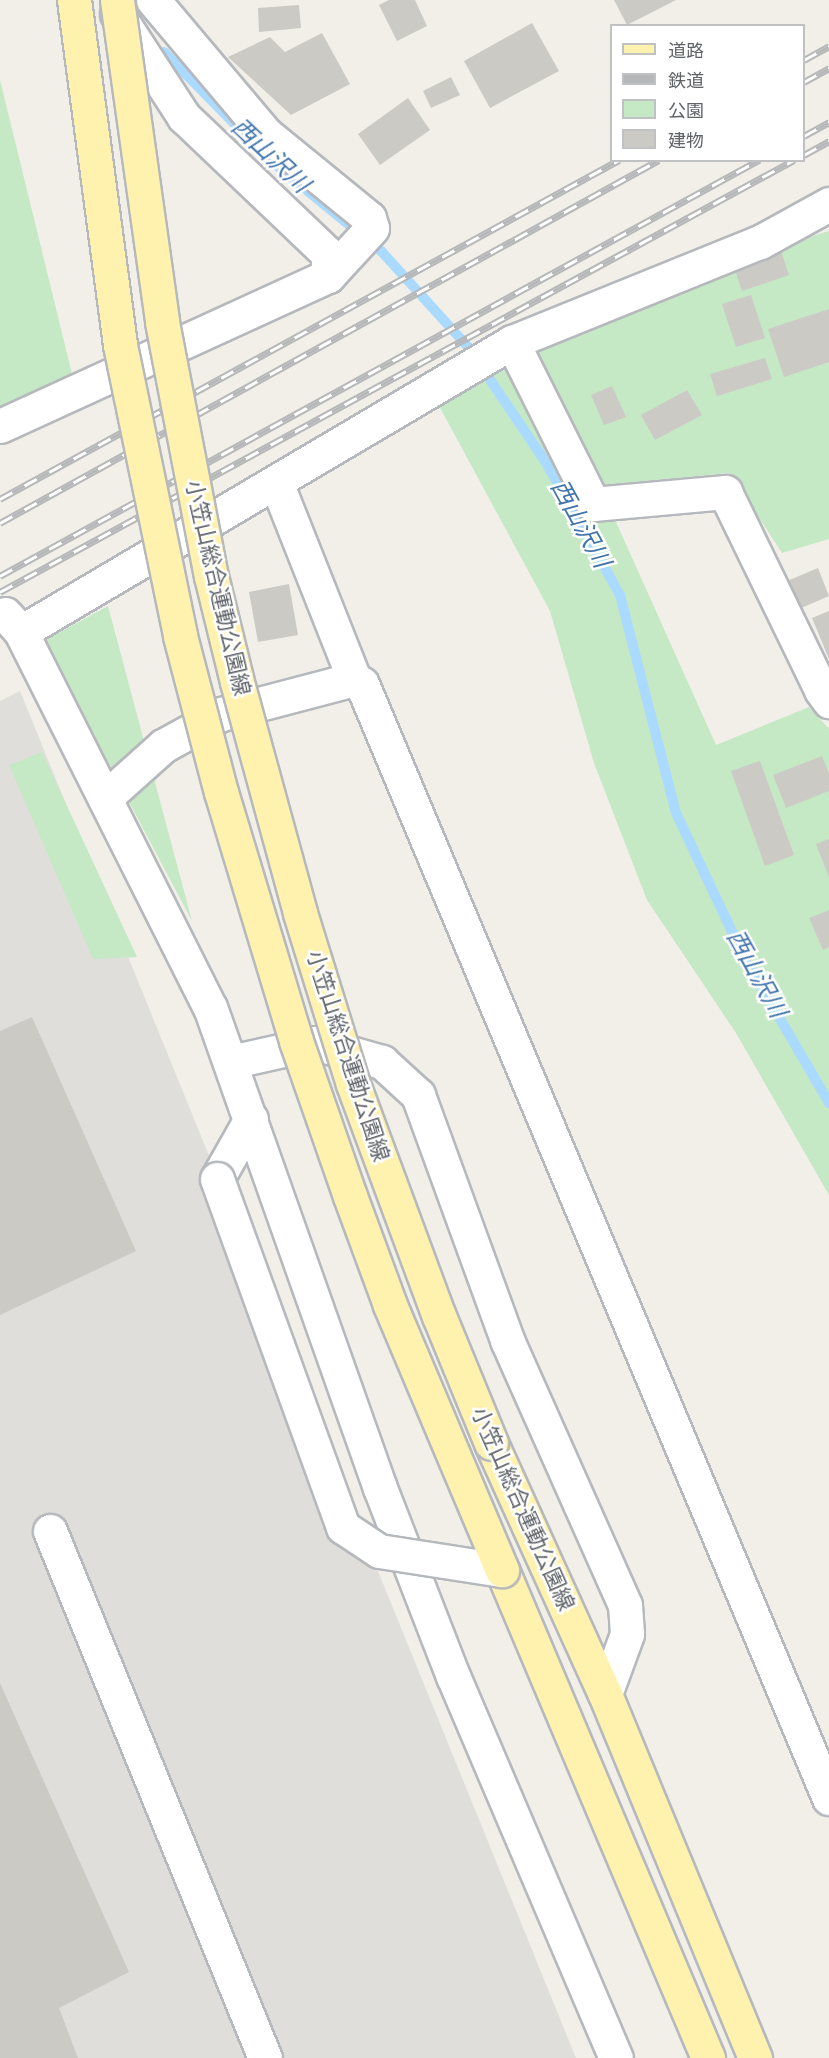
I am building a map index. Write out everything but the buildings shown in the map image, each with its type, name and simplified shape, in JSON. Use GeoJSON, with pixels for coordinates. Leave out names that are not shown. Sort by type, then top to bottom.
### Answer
{"type":"FeatureCollection","features":[{"type":"Feature","properties":{"kind":"main road","name":"小笠山総合運動公園線"},"geometry":{"type":"LineString","coordinates":[[74,0],[120,345],[180,636],[221,792],[296,1041],[334,1154],[390,1305],[708,2058]]}},
{"type":"Feature","properties":{"kind":"main road","name":"小笠山総合運動公園線"},"geometry":{"type":"LineString","coordinates":[[117,0],[162,322],[211,576],[237,682],[300,913],[353,1084],[439,1316],[491,1443],[605,1695],[755,2058]]}},
{"type":"Feature","properties":{"kind":"street"},"geometry":{"type":"LineString","coordinates":[[107,0],[184,117],[339,265]]}},
{"type":"Feature","properties":{"kind":"street"},"geometry":{"type":"LineString","coordinates":[[0,426],[339,265],[372,228],[369,218],[266,134],[153,0]]}},
{"type":"Feature","properties":{"kind":"street"},"geometry":{"type":"LineString","coordinates":[[616,2058],[453,1676],[380,1488],[210,1007],[105,798],[13,623],[276,482],[504,348],[760,242],[829,204]]}},
{"type":"Feature","properties":{"kind":"street"},"geometry":{"type":"LineString","coordinates":[[504,348],[593,504],[725,492],[821,690],[829,701]]}},
{"type":"Feature","properties":{"kind":"street"},"geometry":{"type":"LineString","coordinates":[[276,482],[354,679],[362,684],[829,1798]]}},
{"type":"Feature","properties":{"kind":"street"},"geometry":{"type":"LineString","coordinates":[[105,798],[163,746],[221,714],[354,679]]}},
{"type":"Feature","properties":{"kind":"street"},"geometry":{"type":"LineString","coordinates":[[230,1062],[315,1043],[382,1062],[418,1095],[507,1340],[625,1605],[627,1634],[605,1695]]}},
{"type":"Feature","properties":{"kind":"street"},"geometry":{"type":"LineString","coordinates":[[251,1119],[217,1179],[342,1527],[379,1551],[502,1570]]}},
{"type":"Feature","properties":{"kind":"street"},"geometry":{"type":"LineString","coordinates":[[50,1531],[265,2058]]}},
{"type":"Feature","properties":{"kind":"shaded area"},"geometry":{"type":"Polygon","coordinates":[[[20,691],[576,2058],[0,2058],[0,701],[20,691]]]}},
{"type":"Feature","properties":{"kind":"green space"},"geometry":{"type":"Polygon","coordinates":[[[0,80],[73,378],[0,412],[0,80]]]}},
{"type":"Feature","properties":{"kind":"green space"},"geometry":{"type":"Polygon","coordinates":[[[829,231],[829,539],[782,553],[730,473],[592,486],[523,350],[829,231]]]}},
{"type":"Feature","properties":{"kind":"green space"},"geometry":{"type":"Polygon","coordinates":[[[521,359],[593,504],[616,522],[716,745],[809,707],[829,729],[829,1195],[736,1033],[647,900],[594,763],[550,611],[438,404],[464,382],[521,359]]]}},
{"type":"Feature","properties":{"kind":"green space"},"geometry":{"type":"Polygon","coordinates":[[[108,606],[192,921],[44,641],[108,606]]]}},
{"type":"Feature","properties":{"kind":"green space"},"geometry":{"type":"Polygon","coordinates":[[[42,752],[137,957],[93,959],[9,765],[42,752]]]}},
{"type":"Feature","properties":{"kind":"waterway","name":"西山沢川"},"geometry":{"type":"LineString","coordinates":[[164,52],[271,161],[382,252],[468,347],[545,461],[620,595],[676,813],[745,959],[829,1103]]}},
{"type":"Feature","properties":{"kind":"railway"},"geometry":{"type":"LineString","coordinates":[[805,59],[829,46]]}},
{"type":"Feature","properties":{"kind":"railway"},"geometry":{"type":"LineString","coordinates":[[805,81],[829,68]]}},
{"type":"Feature","properties":{"kind":"railway"},"geometry":{"type":"LineString","coordinates":[[805,135],[829,122]]}},
{"type":"Feature","properties":{"kind":"railway"},"geometry":{"type":"LineString","coordinates":[[805,154],[829,141]]}},
{"type":"Feature","properties":{"kind":"railway"},"geometry":{"type":"LineString","coordinates":[[0,499],[615,162]]}},
{"type":"Feature","properties":{"kind":"railway"},"geometry":{"type":"LineString","coordinates":[[0,523],[655,162]]}},
{"type":"Feature","properties":{"kind":"railway"},"geometry":{"type":"LineString","coordinates":[[0,576],[755,162]]}},
{"type":"Feature","properties":{"kind":"railway"},"geometry":{"type":"LineString","coordinates":[[0,592],[790,162]]}}]}
